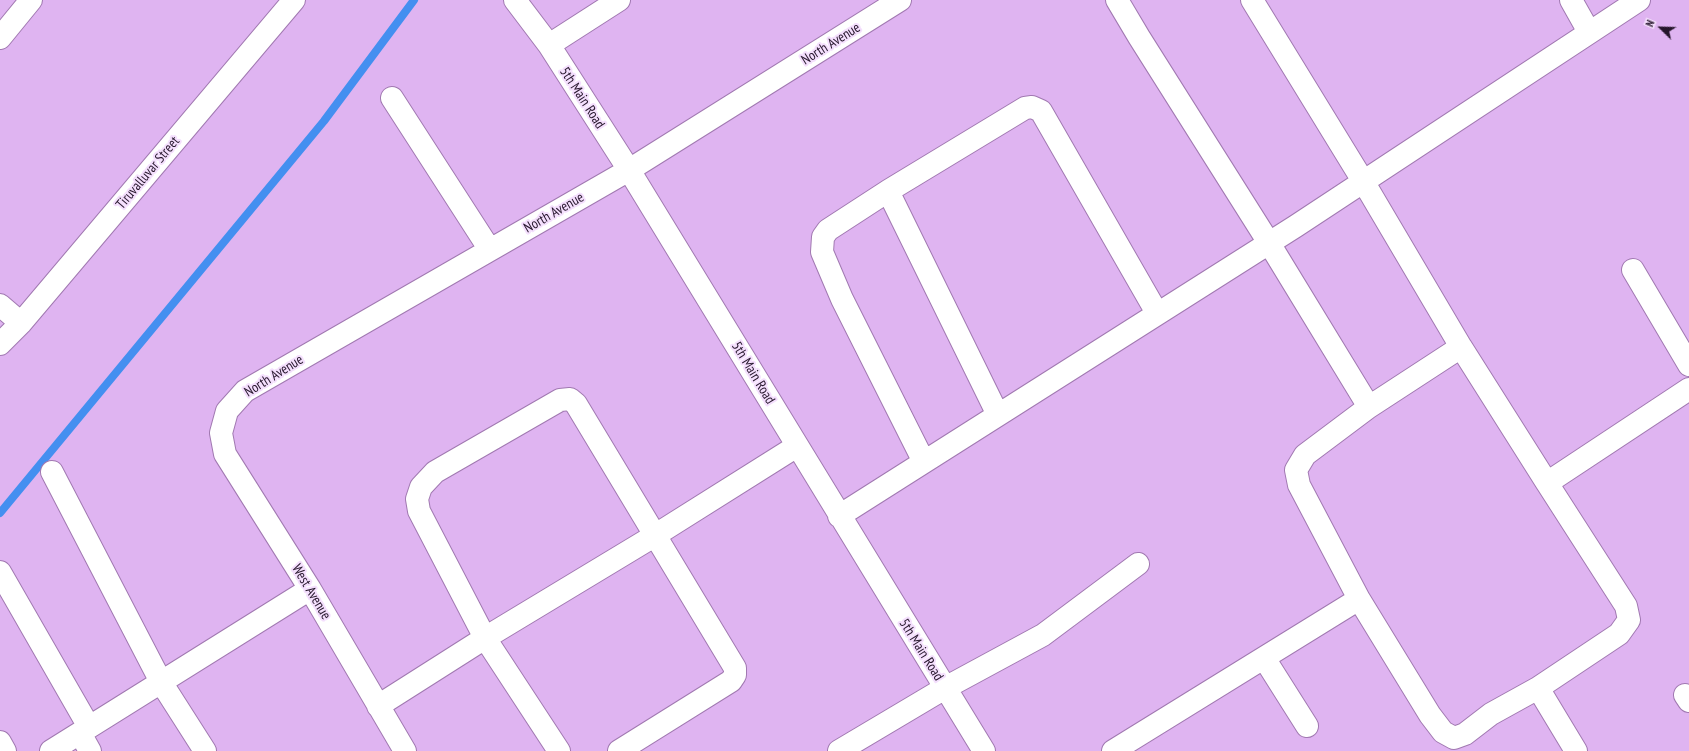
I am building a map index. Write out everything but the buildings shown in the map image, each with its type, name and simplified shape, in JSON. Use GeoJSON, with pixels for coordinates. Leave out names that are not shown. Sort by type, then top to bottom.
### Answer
{"type":"FeatureCollection","features":[{"type":"Feature","properties":{"kind":"street","name":"Tiruvalluvar Street"},"geometry":{"type":"LineString","coordinates":[[0,344],[20,323],[294,0]]}},
{"type":"Feature","properties":{"kind":"street","name":"5th Main Road"},"geometry":{"type":"LineString","coordinates":[[515,0],[549,45],[629,170],[984,751]]}},
{"type":"Feature","properties":{"kind":"street"},"geometry":{"type":"LineString","coordinates":[[549,45],[619,0]]}},
{"type":"Feature","properties":{"kind":"street","name":"North Avenue"},"geometry":{"type":"LineString","coordinates":[[221,433],[227,411],[245,391],[629,170],[900,0]]}},
{"type":"Feature","properties":{"kind":"street"},"geometry":{"type":"LineString","coordinates":[[1117,0],[1269,243],[1369,407]]}},
{"type":"Feature","properties":{"kind":"street"},"geometry":{"type":"LineString","coordinates":[[1252,0],[1363,181],[1461,347],[1626,606],[1629,620],[1619,634],[1538,688],[1491,714],[1465,734],[1454,738],[1443,732],[1430,715],[1360,599],[1298,485],[1296,470],[1305,454],[1369,407],[1461,347]]}},
{"type":"Feature","properties":{"kind":"street"},"geometry":{"type":"LineString","coordinates":[[1571,0],[1589,32]]}},
{"type":"Feature","properties":{"kind":"street"},"geometry":{"type":"LineString","coordinates":[[840,516],[1269,243],[1639,0]]}},
{"type":"Feature","properties":{"kind":"street"},"geometry":{"type":"LineString","coordinates":[[0,38],[27,5]]}},
{"type":"Feature","properties":{"kind":"street"},"geometry":{"type":"LineString","coordinates":[[392,98],[490,250]]}},
{"type":"Feature","properties":{"kind":"street"},"geometry":{"type":"LineString","coordinates":[[924,462],[842,299],[822,252],[823,237],[828,230],[888,191],[1025,108],[1032,107],[1041,111],[1158,313]]}},
{"type":"Feature","properties":{"kind":"street"},"geometry":{"type":"LineString","coordinates":[[888,191],[998,415]]}},
{"type":"Feature","properties":{"kind":"street"},"geometry":{"type":"LineString","coordinates":[[1632,270],[1689,364]]}},
{"type":"Feature","properties":{"kind":"street"},"geometry":{"type":"LineString","coordinates":[[0,305],[20,323]]}},
{"type":"Feature","properties":{"kind":"street"},"geometry":{"type":"LineString","coordinates":[[1547,483],[1689,389]]}},
{"type":"Feature","properties":{"kind":"street"},"geometry":{"type":"LineString","coordinates":[[559,751],[485,638],[419,511],[417,499],[421,487],[435,472],[560,400],[570,399],[576,404],[654,536],[735,668],[735,675],[731,681],[619,751]]}},
{"type":"Feature","properties":{"kind":"street","name":"West Avenue"},"geometry":{"type":"LineString","coordinates":[[221,433],[224,454],[310,588],[405,751]]}},
{"type":"Feature","properties":{"kind":"street"},"geometry":{"type":"LineString","coordinates":[[378,706],[485,638],[654,536],[797,446]]}},
{"type":"Feature","properties":{"kind":"street"},"geometry":{"type":"LineString","coordinates":[[52,472],[161,682],[205,751]]}},
{"type":"Feature","properties":{"kind":"street"},"geometry":{"type":"LineString","coordinates":[[840,751],[862,745],[945,688],[1043,635],[1138,564]]}},
{"type":"Feature","properties":{"kind":"street"},"geometry":{"type":"LineString","coordinates":[[0,572],[86,737]]}},
{"type":"Feature","properties":{"kind":"street"},"geometry":{"type":"LineString","coordinates":[[51,751],[86,737],[161,682],[310,588]]}},
{"type":"Feature","properties":{"kind":"street"},"geometry":{"type":"LineString","coordinates":[[1113,751],[1360,599]]}},
{"type":"Feature","properties":{"kind":"street"},"geometry":{"type":"LineString","coordinates":[[1264,658],[1308,726]]}},
{"type":"Feature","properties":{"kind":"street"},"geometry":{"type":"LineString","coordinates":[[1538,688],[1576,751]]}},
{"type":"Feature","properties":{"kind":"street"},"geometry":{"type":"LineString","coordinates":[[0,742],[5,751]]}},
{"type":"Feature","properties":{"kind":"waterway"},"geometry":{"type":"LineString","coordinates":[[0,513],[324,121],[414,0]]}}]}
